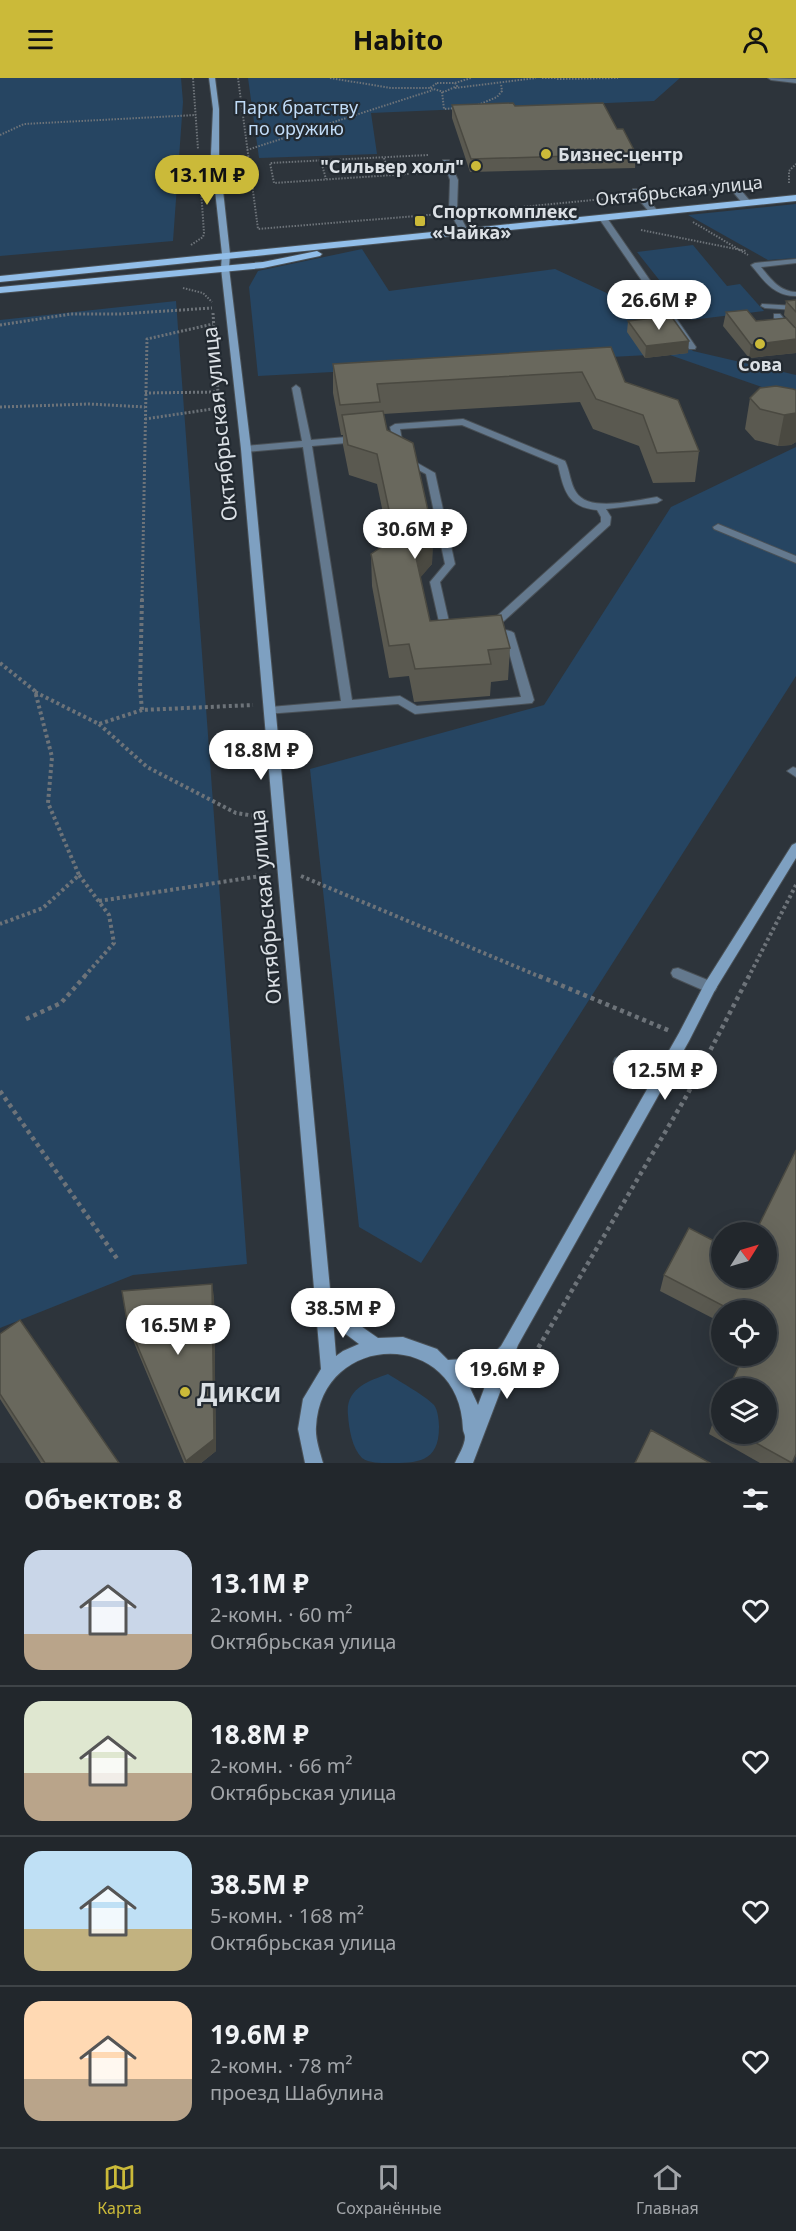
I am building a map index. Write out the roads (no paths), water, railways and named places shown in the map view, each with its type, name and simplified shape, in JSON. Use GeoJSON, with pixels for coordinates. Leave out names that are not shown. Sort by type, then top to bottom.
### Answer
{"type":"FeatureCollection","features":[{"type":"Feature","properties":{"kind":"main road","name":"Октябрьская улица"},"geometry":{"type":"LineString","coordinates":[[226,254],[796,198]]}},
{"type":"Feature","properties":{"kind":"main road","name":"Октябрьская улица"},"geometry":{"type":"LineString","coordinates":[[225,268],[263,265],[387,239]]}},
{"type":"Feature","properties":{"kind":"main road"},"geometry":{"type":"LineString","coordinates":[[0,279],[226,254]]}},
{"type":"Feature","properties":{"kind":"main road"},"geometry":{"type":"LineString","coordinates":[[0,290],[225,268]]}},
{"type":"Feature","properties":{"kind":"street","name":"Октябрьская улица"},"geometry":{"type":"LineString","coordinates":[[212,78],[216,109],[215,154],[226,254],[225,268],[246,449],[329,1369]]}},
{"type":"Feature","properties":{"kind":"street"},"geometry":{"type":"LineString","coordinates":[[448,1368],[479,1366],[501,1359],[684,1037],[710,987],[796,848]]}},
{"type":"Feature","properties":{"kind":"street"},"geometry":{"type":"LineString","coordinates":[[322,1292],[349,1328],[375,1346]]}},
{"type":"Feature","properties":{"kind":"street"},"geometry":{"type":"LineString","coordinates":[[464,1463],[511,1341]]}},
{"type":"Feature","properties":{"kind":"street"},"geometry":{"type":"LineString","coordinates":[[314,1463],[307,1446],[306,1418],[314,1392],[329,1369],[350,1354],[375,1346],[402,1346],[427,1353],[448,1368],[465,1391],[473,1417],[471,1445]]}},
{"type":"Feature","properties":{"kind":"lane"},"geometry":{"type":"LineString","coordinates":[[771,78],[796,81]]}},
{"type":"Feature","properties":{"kind":"lane"},"geometry":{"type":"LineString","coordinates":[[446,162],[454,180],[454,213],[464,231]]}},
{"type":"Feature","properties":{"kind":"lane"},"geometry":{"type":"LineString","coordinates":[[732,185],[747,203]]}},
{"type":"Feature","properties":{"kind":"lane"},"geometry":{"type":"LineString","coordinates":[[637,194],[654,212]]}},
{"type":"Feature","properties":{"kind":"lane"},"geometry":{"type":"LineString","coordinates":[[602,217],[692,347]]}},
{"type":"Feature","properties":{"kind":"lane"},"geometry":{"type":"LineString","coordinates":[[796,261],[755,265],[778,292],[787,295],[796,294]]}},
{"type":"Feature","properties":{"kind":"lane"},"geometry":{"type":"LineString","coordinates":[[765,306],[796,308]]}},
{"type":"Feature","properties":{"kind":"lane"},"geometry":{"type":"LineString","coordinates":[[777,316],[796,337]]}},
{"type":"Feature","properties":{"kind":"lane"},"geometry":{"type":"LineString","coordinates":[[296,388],[307,443],[347,704]]}},
{"type":"Feature","properties":{"kind":"lane"},"geometry":{"type":"LineString","coordinates":[[459,638],[448,639],[435,582],[450,564],[430,473],[401,457],[391,436],[395,427],[463,422],[562,463],[572,496],[578,503],[587,507],[657,500]]}},
{"type":"Feature","properties":{"kind":"lane"},"geometry":{"type":"LineString","coordinates":[[246,449],[366,438]]}},
{"type":"Feature","properties":{"kind":"lane"},"geometry":{"type":"LineString","coordinates":[[270,708],[400,700],[415,710],[528,700],[509,633],[481,636],[606,523],[600,507]]}},
{"type":"Feature","properties":{"kind":"lane"},"geometry":{"type":"LineString","coordinates":[[718,527],[796,560]]}},
{"type":"Feature","properties":{"kind":"lane"},"geometry":{"type":"LineString","coordinates":[[678,973],[710,987]]}},
{"type":"Feature","properties":{"kind":"lane"},"geometry":{"type":"LineString","coordinates":[[620,1062],[659,1079]]}},
{"type":"Feature","properties":{"kind":"place","name":"Бизнес-центр"},"geometry":{"type":"Point","coordinates":[546,154]}},
{"type":"Feature","properties":{"kind":"place","name":"\"Сильвер холл\""},"geometry":{"type":"Point","coordinates":[476,166]}},
{"type":"Feature","properties":{"kind":"place","name":"Спорткомплекс «Чайка»"},"geometry":{"type":"Point","coordinates":[420,221]}},
{"type":"Feature","properties":{"kind":"place","name":"Сова"},"geometry":{"type":"Point","coordinates":[760,344]}},
{"type":"Feature","properties":{"kind":"place","name":"Дикси"},"geometry":{"type":"Point","coordinates":[185,1392]}},
{"type":"Feature","properties":{"kind":"park label","name":"Парк братству по оружию"},"geometry":{"type":"Point","coordinates":[296,117]}}]}
